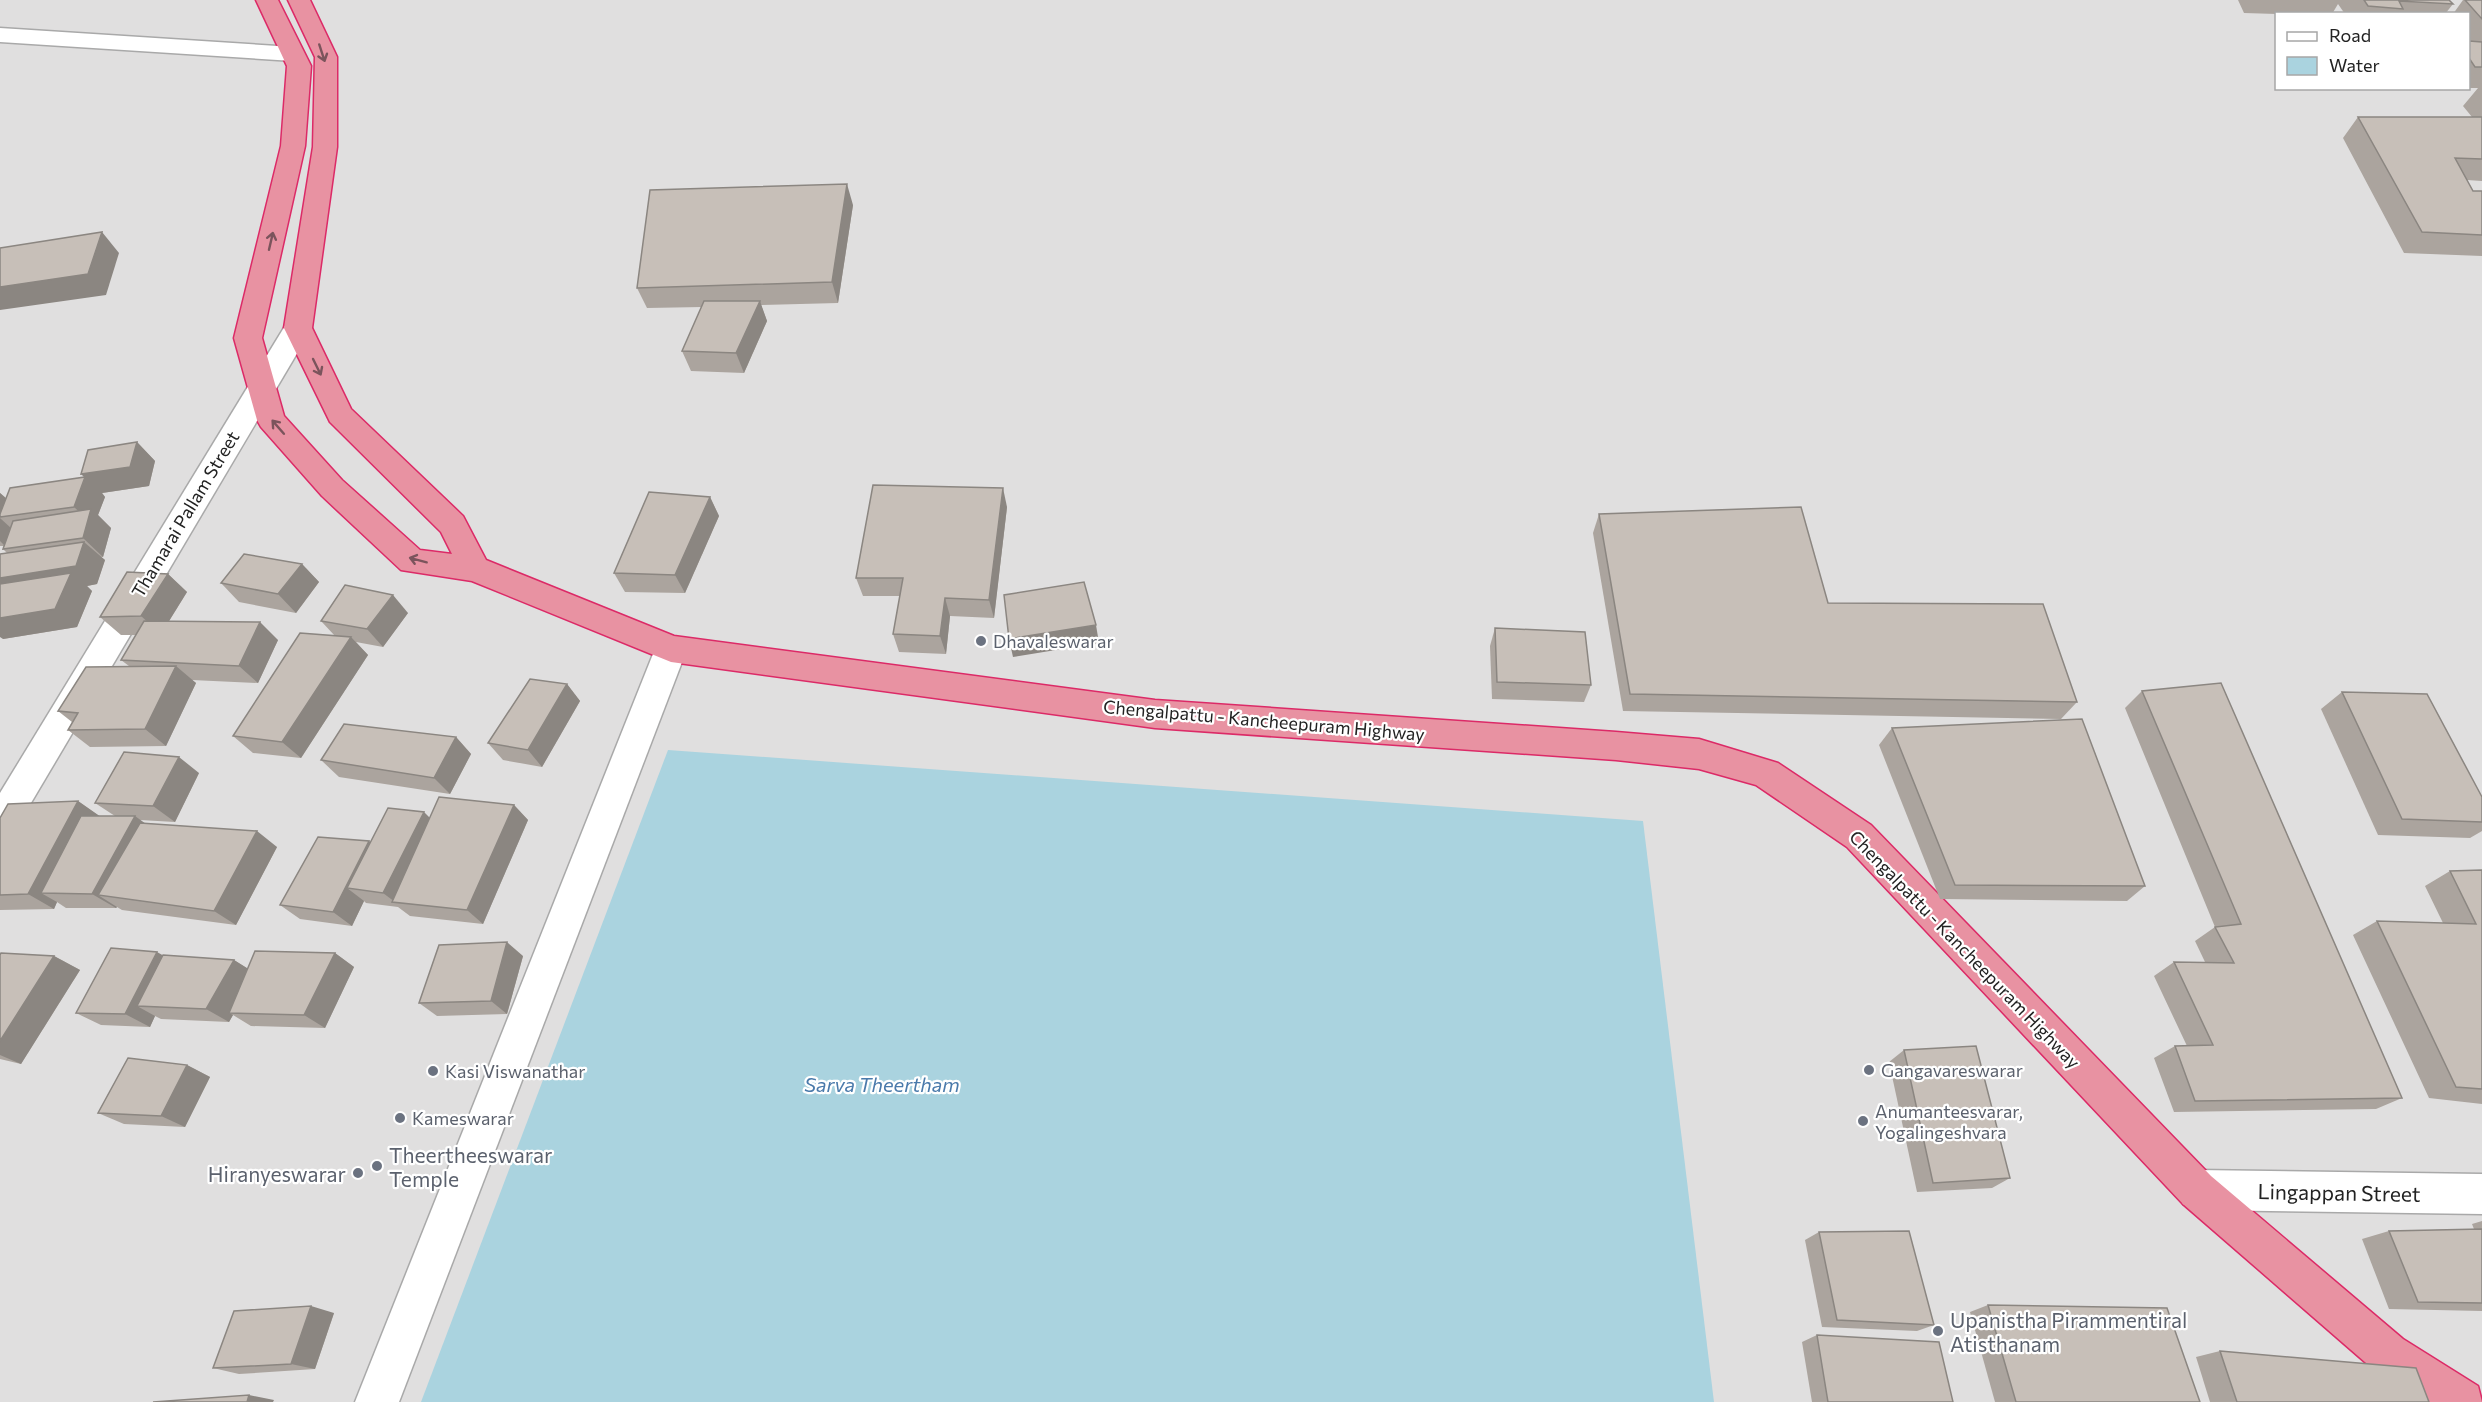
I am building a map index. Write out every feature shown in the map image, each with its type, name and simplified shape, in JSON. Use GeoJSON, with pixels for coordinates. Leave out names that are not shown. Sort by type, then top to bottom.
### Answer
{"type":"FeatureCollection","features":[{"type":"Feature","properties":{"kind":"highway","name":"Chengalpattu - Kancheepuram Highway"},"geometry":{"type":"LineString","coordinates":[[267,0],[299,66],[293,146],[248,338],[271,420],[332,488],[412,561],[475,569],[671,649],[1155,714],[1604,745],[1699,754],[1766,772],[1859,836],[2197,1190],[2388,1354],[2462,1402]]}},
{"type":"Feature","properties":{"kind":"highway"},"geometry":{"type":"LineString","coordinates":[[299,0],[326,57],[325,147],[298,328],[340,416],[452,524],[475,569]]}},
{"type":"Feature","properties":{"kind":"street"},"geometry":{"type":"LineString","coordinates":[[0,34],[293,54]]}},
{"type":"Feature","properties":{"kind":"street","name":"Thamarai Pallam Street"},"geometry":{"type":"LineString","coordinates":[[0,824],[298,328]]}},
{"type":"Feature","properties":{"kind":"street"},"geometry":{"type":"LineString","coordinates":[[377,1402],[671,649]]}},
{"type":"Feature","properties":{"kind":"street","name":"Lingappan Street"},"geometry":{"type":"LineString","coordinates":[[2197,1190],[2482,1194]]}},
{"type":"Feature","properties":{"kind":"shaded area"},"geometry":{"type":"Polygon","coordinates":[[[0,0],[2482,0],[2482,1402],[0,1402],[0,0]]]}},
{"type":"Feature","properties":{"kind":"water","name":"Sarva Theertham"},"geometry":{"type":"Polygon","coordinates":[[[668,750],[1643,821],[1714,1402],[421,1402],[668,750]]]}},
{"type":"Feature","properties":{"kind":"building"},"geometry":{"type":"Polygon","coordinates":[[[2364,0],[2449,0],[2453,4],[2399,1],[2403,9],[2368,6],[2364,0]]]}},
{"type":"Feature","properties":{"kind":"building"},"geometry":{"type":"Polygon","coordinates":[[[2465,0],[2482,0],[2482,19],[2465,0]]]}},
{"type":"Feature","properties":{"kind":"building"},"geometry":{"type":"Polygon","coordinates":[[[2470,41],[2482,42],[2482,67],[2475,67],[2470,60],[2470,41]]]}},
{"type":"Feature","properties":{"kind":"building"},"geometry":{"type":"Polygon","coordinates":[[[2358,117],[2482,117],[2482,159],[2455,158],[2473,191],[2482,191],[2482,235],[2422,232],[2358,117]]]}},
{"type":"Feature","properties":{"kind":"building"},"geometry":{"type":"Polygon","coordinates":[[[847,184],[832,282],[637,288],[650,190],[847,184]]]}},
{"type":"Feature","properties":{"kind":"building"},"geometry":{"type":"Polygon","coordinates":[[[102,232],[88,274],[0,287],[0,248],[102,232]]]}},
{"type":"Feature","properties":{"kind":"building"},"geometry":{"type":"Polygon","coordinates":[[[704,301],[760,301],[736,353],[682,351],[704,301]]]}},
{"type":"Feature","properties":{"kind":"building"},"geometry":{"type":"Polygon","coordinates":[[[137,442],[130,467],[81,474],[88,450],[137,442]]]}},
{"type":"Feature","properties":{"kind":"building"},"geometry":{"type":"Polygon","coordinates":[[[85,477],[74,507],[0,517],[10,488],[85,477]]]}},
{"type":"Feature","properties":{"kind":"building"},"geometry":{"type":"Polygon","coordinates":[[[873,485],[1003,488],[989,600],[945,598],[940,636],[893,634],[903,578],[856,578],[873,485]]]}},
{"type":"Feature","properties":{"kind":"building"},"geometry":{"type":"Polygon","coordinates":[[[649,492],[710,497],[675,575],[614,573],[649,492]]]}},
{"type":"Feature","properties":{"kind":"building"},"geometry":{"type":"Polygon","coordinates":[[[1801,507],[1828,603],[2043,604],[2077,702],[1630,694],[1599,514],[1801,507]]]}},
{"type":"Feature","properties":{"kind":"building"},"geometry":{"type":"Polygon","coordinates":[[[91,509],[83,538],[3,549],[13,521],[91,509]]]}},
{"type":"Feature","properties":{"kind":"building"},"geometry":{"type":"Polygon","coordinates":[[[84,542],[76,566],[0,578],[0,554],[84,542]]]}},
{"type":"Feature","properties":{"kind":"building"},"geometry":{"type":"Polygon","coordinates":[[[244,554],[302,564],[278,594],[221,583],[244,554]]]}},
{"type":"Feature","properties":{"kind":"building"},"geometry":{"type":"Polygon","coordinates":[[[127,572],[168,574],[141,616],[100,617],[127,572]]]}},
{"type":"Feature","properties":{"kind":"building"},"geometry":{"type":"Polygon","coordinates":[[[71,573],[55,609],[0,618],[0,584],[71,573]]]}},
{"type":"Feature","properties":{"kind":"building"},"geometry":{"type":"Polygon","coordinates":[[[1084,582],[1096,625],[1009,639],[1004,595],[1084,582]]]}},
{"type":"Feature","properties":{"kind":"building"},"geometry":{"type":"Polygon","coordinates":[[[345,585],[393,595],[367,629],[321,621],[345,585]]]}},
{"type":"Feature","properties":{"kind":"building"},"geometry":{"type":"Polygon","coordinates":[[[144,621],[260,622],[239,666],[121,660],[144,621]]]}},
{"type":"Feature","properties":{"kind":"building"},"geometry":{"type":"Polygon","coordinates":[[[1495,628],[1585,632],[1591,685],[1497,682],[1495,628]]]}},
{"type":"Feature","properties":{"kind":"building"},"geometry":{"type":"Polygon","coordinates":[[[300,633],[351,637],[282,742],[233,736],[300,633]]]}},
{"type":"Feature","properties":{"kind":"building"},"geometry":{"type":"Polygon","coordinates":[[[176,666],[145,729],[68,730],[78,713],[58,711],[86,667],[176,666]]]}},
{"type":"Feature","properties":{"kind":"building"},"geometry":{"type":"Polygon","coordinates":[[[530,679],[567,684],[528,750],[488,743],[530,679]]]}},
{"type":"Feature","properties":{"kind":"building"},"geometry":{"type":"Polygon","coordinates":[[[2221,683],[2402,1098],[2195,1101],[2175,1046],[2213,1045],[2174,962],[2234,963],[2215,927],[2241,924],[2142,691],[2221,683]]]}},
{"type":"Feature","properties":{"kind":"building"},"geometry":{"type":"Polygon","coordinates":[[[2342,692],[2427,694],[2482,797],[2482,822],[2402,819],[2342,692]]]}},
{"type":"Feature","properties":{"kind":"building"},"geometry":{"type":"Polygon","coordinates":[[[2082,719],[2145,886],[1955,885],[1892,728],[2082,719]]]}},
{"type":"Feature","properties":{"kind":"building"},"geometry":{"type":"Polygon","coordinates":[[[344,724],[456,737],[434,778],[321,760],[344,724]]]}},
{"type":"Feature","properties":{"kind":"building"},"geometry":{"type":"Polygon","coordinates":[[[124,752],[179,757],[153,806],[95,803],[124,752]]]}},
{"type":"Feature","properties":{"kind":"building"},"geometry":{"type":"Polygon","coordinates":[[[439,797],[514,805],[467,910],[392,902],[439,797]]]}},
{"type":"Feature","properties":{"kind":"building"},"geometry":{"type":"Polygon","coordinates":[[[78,801],[28,894],[0,895],[0,818],[8,804],[78,801]]]}},
{"type":"Feature","properties":{"kind":"building"},"geometry":{"type":"Polygon","coordinates":[[[388,808],[424,812],[383,893],[347,888],[388,808]]]}},
{"type":"Feature","properties":{"kind":"building"},"geometry":{"type":"Polygon","coordinates":[[[81,816],[135,816],[92,894],[41,893],[81,816]]]}},
{"type":"Feature","properties":{"kind":"building"},"geometry":{"type":"Polygon","coordinates":[[[140,823],[257,831],[214,911],[98,895],[140,823]]]}},
{"type":"Feature","properties":{"kind":"building"},"geometry":{"type":"Polygon","coordinates":[[[318,837],[369,841],[333,912],[280,905],[318,837]]]}},
{"type":"Feature","properties":{"kind":"building"},"geometry":{"type":"Polygon","coordinates":[[[2482,870],[2482,1089],[2456,1087],[2377,921],[2476,924],[2450,871],[2482,870]]]}},
{"type":"Feature","properties":{"kind":"building"},"geometry":{"type":"Polygon","coordinates":[[[507,942],[491,1001],[419,1003],[439,945],[507,942]]]}},
{"type":"Feature","properties":{"kind":"building"},"geometry":{"type":"Polygon","coordinates":[[[111,948],[157,952],[125,1014],[76,1013],[111,948]]]}},
{"type":"Feature","properties":{"kind":"building"},"geometry":{"type":"Polygon","coordinates":[[[255,951],[335,953],[304,1015],[229,1013],[255,951]]]}},
{"type":"Feature","properties":{"kind":"building"},"geometry":{"type":"Polygon","coordinates":[[[1,953],[54,956],[0,1041],[0,955],[1,953]]]}},
{"type":"Feature","properties":{"kind":"building"},"geometry":{"type":"Polygon","coordinates":[[[163,955],[234,960],[206,1009],[137,1006],[163,955]]]}},
{"type":"Feature","properties":{"kind":"building"},"geometry":{"type":"Polygon","coordinates":[[[1976,1046],[2010,1178],[1933,1183],[1904,1050],[1976,1046]]]}},
{"type":"Feature","properties":{"kind":"building"},"geometry":{"type":"Polygon","coordinates":[[[128,1058],[187,1065],[161,1116],[98,1113],[128,1058]]]}},
{"type":"Feature","properties":{"kind":"building"},"geometry":{"type":"Polygon","coordinates":[[[2482,1229],[2482,1303],[2418,1302],[2389,1231],[2482,1229]]]}},
{"type":"Feature","properties":{"kind":"building"},"geometry":{"type":"Polygon","coordinates":[[[1909,1231],[1934,1325],[1837,1320],[1819,1232],[1909,1231]]]}},
{"type":"Feature","properties":{"kind":"building"},"geometry":{"type":"Polygon","coordinates":[[[1988,1305],[2167,1308],[2200,1402],[2016,1402],[1988,1305]]]}},
{"type":"Feature","properties":{"kind":"building"},"geometry":{"type":"Polygon","coordinates":[[[311,1306],[291,1364],[213,1368],[234,1311],[311,1306]]]}},
{"type":"Feature","properties":{"kind":"building"},"geometry":{"type":"Polygon","coordinates":[[[1817,1335],[1939,1342],[1953,1402],[1828,1402],[1817,1335]]]}},
{"type":"Feature","properties":{"kind":"building"},"geometry":{"type":"Polygon","coordinates":[[[2220,1351],[2416,1368],[2429,1402],[2237,1402],[2220,1351]]]}},
{"type":"Feature","properties":{"kind":"building"},"geometry":{"type":"Polygon","coordinates":[[[249,1395],[247,1402],[153,1402],[249,1395]]]}},
{"type":"Feature","properties":{"kind":"place","name":"Dhavaleswarar"},"geometry":{"type":"Point","coordinates":[981,641]}},
{"type":"Feature","properties":{"kind":"place","name":"Gangavareswarar"},"geometry":{"type":"Point","coordinates":[1869,1070]}},
{"type":"Feature","properties":{"kind":"place","name":"Kasi Viswanathar"},"geometry":{"type":"Point","coordinates":[433,1071]}},
{"type":"Feature","properties":{"kind":"place","name":"Kameswarar"},"geometry":{"type":"Point","coordinates":[400,1118]}},
{"type":"Feature","properties":{"kind":"place","name":"Anumanteesvarar, Yogalingeshvara"},"geometry":{"type":"Point","coordinates":[1863,1121]}},
{"type":"Feature","properties":{"kind":"place","name":"Theertheeswarar Temple"},"geometry":{"type":"Point","coordinates":[377,1166]}},
{"type":"Feature","properties":{"kind":"place","name":"Hiranyeswarar"},"geometry":{"type":"Point","coordinates":[358,1173]}},
{"type":"Feature","properties":{"kind":"place","name":"Upanistha Pirammentiral Atisthanam"},"geometry":{"type":"Point","coordinates":[1938,1331]}}]}
